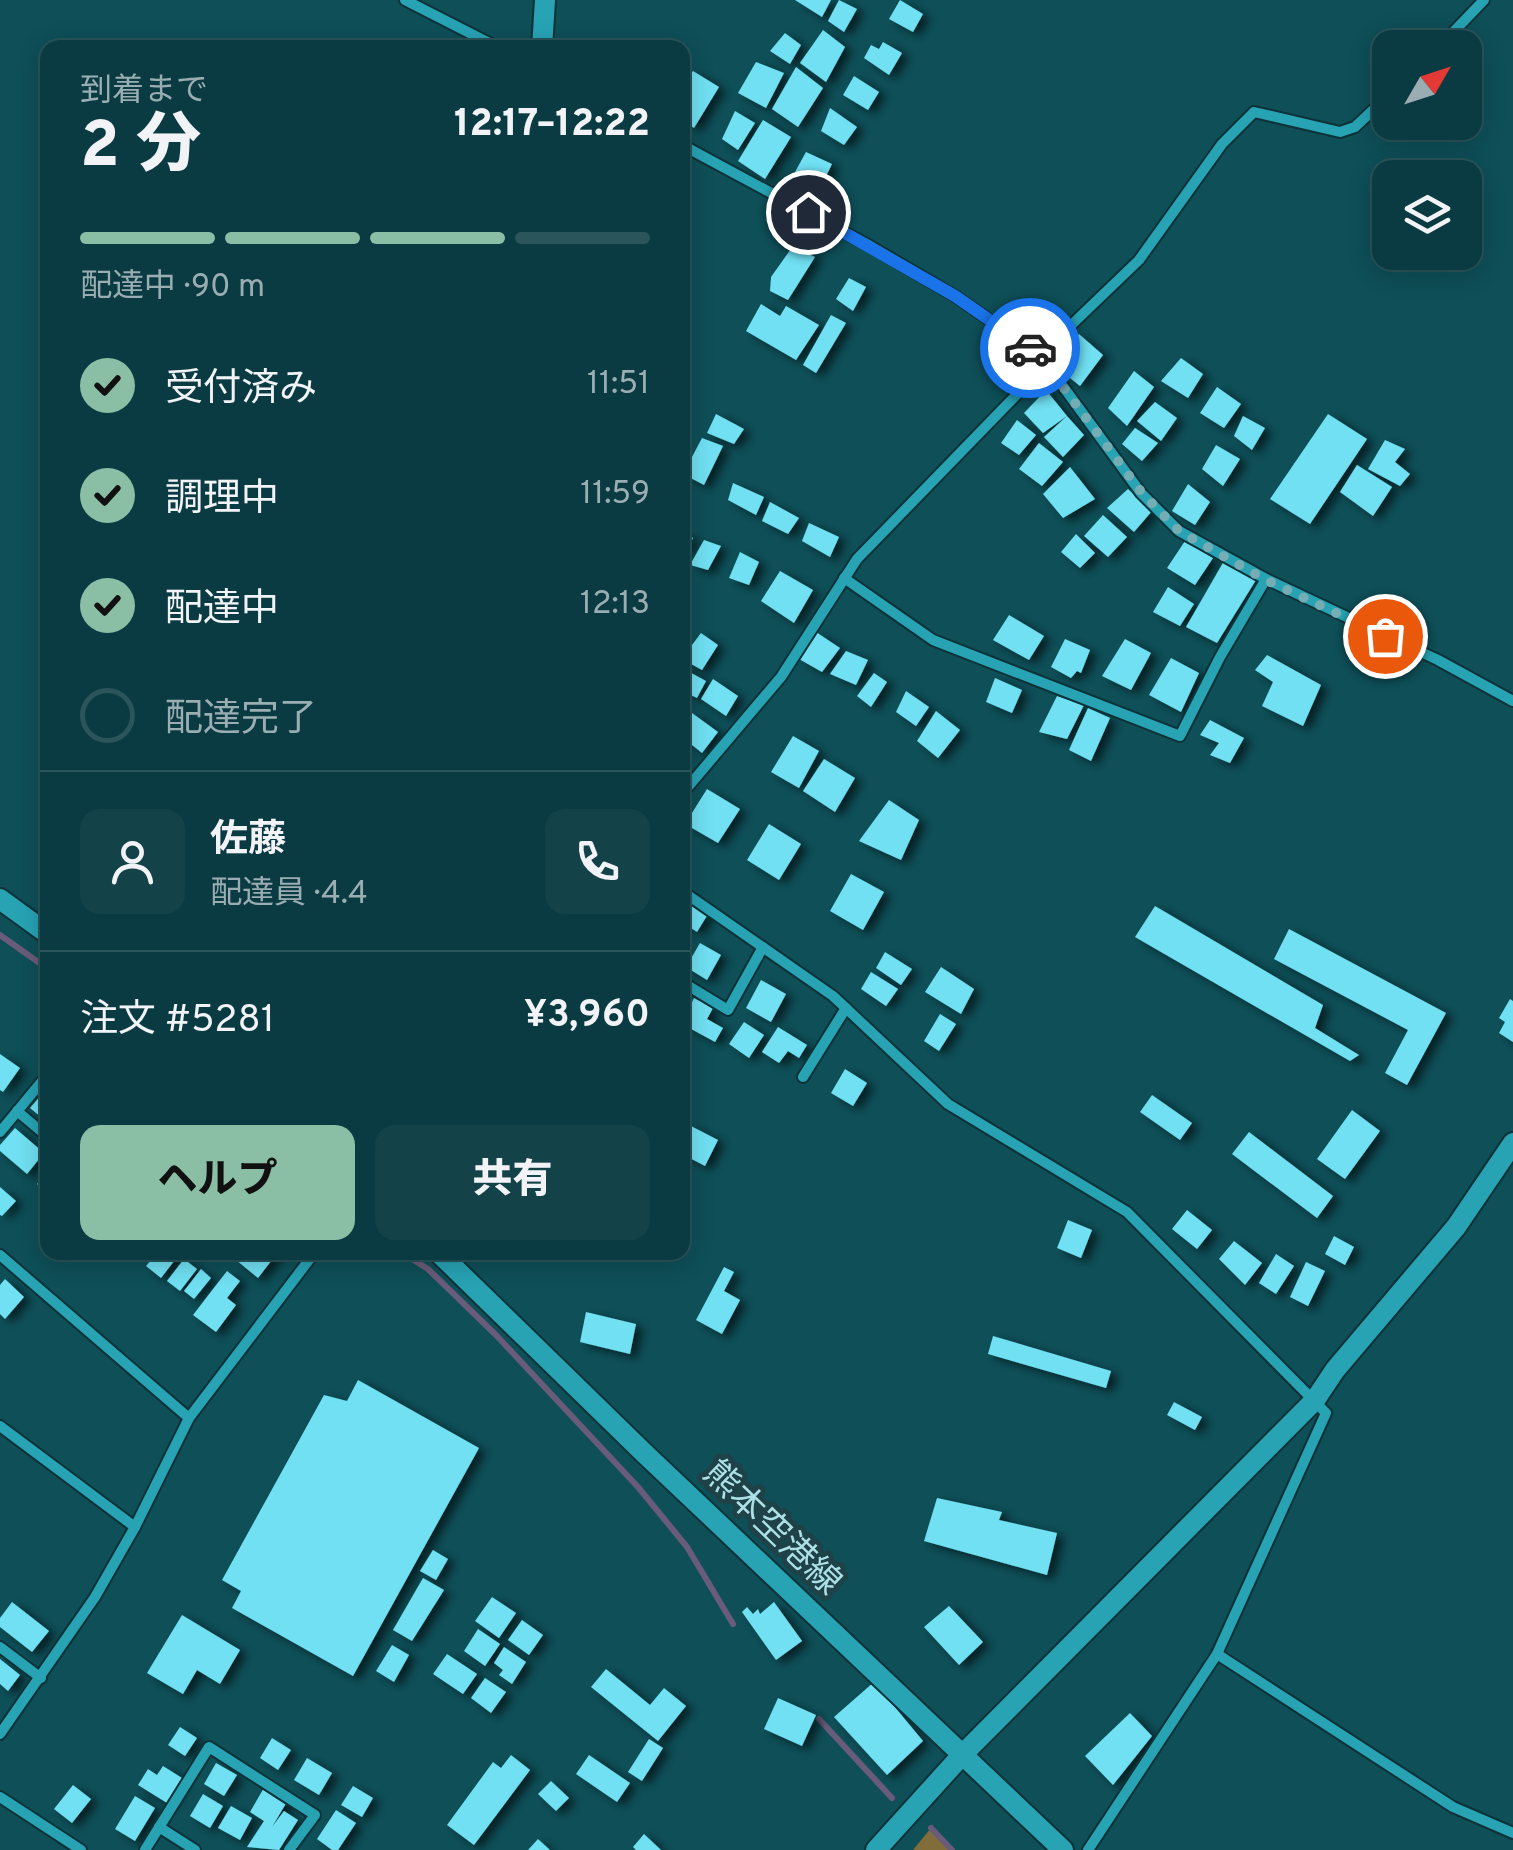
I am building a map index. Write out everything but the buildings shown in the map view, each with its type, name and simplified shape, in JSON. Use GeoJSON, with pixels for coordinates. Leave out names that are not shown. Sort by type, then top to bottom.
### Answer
{"type":"FeatureCollection","features":[{"type":"Feature","properties":{"kind":"main road"},"geometry":{"type":"LineString","coordinates":[[543,40],[546,0]]}},
{"type":"Feature","properties":{"kind":"main road"},"geometry":{"type":"LineString","coordinates":[[0,899],[40,928]]}},
{"type":"Feature","properties":{"kind":"main road"},"geometry":{"type":"LineString","coordinates":[[876,1850],[965,1752],[1315,1400],[1334,1370],[1456,1227],[1513,1143]]}},
{"type":"Feature","properties":{"kind":"main road","name":"熊本空港線"},"geometry":{"type":"LineString","coordinates":[[446,1260],[965,1752],[1063,1850]]}},
{"type":"Feature","properties":{"kind":"street"},"geometry":{"type":"LineString","coordinates":[[406,0],[483,40]]}},
{"type":"Feature","properties":{"kind":"street"},"geometry":{"type":"LineString","coordinates":[[1455,30],[1484,0]]}},
{"type":"Feature","properties":{"kind":"street"},"geometry":{"type":"LineString","coordinates":[[1040,356],[1138,260],[1222,144],[1254,112],[1340,132],[1355,127],[1372,111]]}},
{"type":"Feature","properties":{"kind":"street"},"geometry":{"type":"LineString","coordinates":[[690,149],[955,296],[1040,356],[1142,493],[1179,531],[1266,580],[1438,660],[1513,701]]}},
{"type":"Feature","properties":{"kind":"street"},"geometry":{"type":"LineString","coordinates":[[690,785],[781,677],[856,558],[1014,396],[1048,369]]}},
{"type":"Feature","properties":{"kind":"street"},"geometry":{"type":"LineString","coordinates":[[844,578],[933,640],[1180,736],[1220,657],[1266,580]]}},
{"type":"Feature","properties":{"kind":"street"},"geometry":{"type":"LineString","coordinates":[[690,897],[846,1008],[948,1104],[1127,1212],[1326,1413],[1216,1654],[1088,1850]]}},
{"type":"Feature","properties":{"kind":"street"},"geometry":{"type":"LineString","coordinates":[[690,987],[728,1010],[763,947]]}},
{"type":"Feature","properties":{"kind":"street"},"geometry":{"type":"LineString","coordinates":[[803,1077],[846,1008]]}},
{"type":"Feature","properties":{"kind":"street"},"geometry":{"type":"LineString","coordinates":[[1,1130],[40,1084]]}},
{"type":"Feature","properties":{"kind":"street"},"geometry":{"type":"LineString","coordinates":[[17,1111],[40,1130]]}},
{"type":"Feature","properties":{"kind":"street"},"geometry":{"type":"LineString","coordinates":[[0,1255],[189,1418]]}},
{"type":"Feature","properties":{"kind":"street"},"geometry":{"type":"LineString","coordinates":[[0,1734],[94,1597],[135,1527],[189,1418],[310,1260]]}},
{"type":"Feature","properties":{"kind":"street"},"geometry":{"type":"LineString","coordinates":[[0,1426],[135,1527]]}},
{"type":"Feature","properties":{"kind":"street"},"geometry":{"type":"LineString","coordinates":[[0,1647],[41,1678]]}},
{"type":"Feature","properties":{"kind":"street"},"geometry":{"type":"LineString","coordinates":[[1216,1654],[1452,1806],[1513,1834]]}},
{"type":"Feature","properties":{"kind":"street"},"geometry":{"type":"LineString","coordinates":[[144,1850],[209,1748],[315,1815],[289,1850]]}},
{"type":"Feature","properties":{"kind":"street"},"geometry":{"type":"LineString","coordinates":[[0,1797],[82,1850]]}},
{"type":"Feature","properties":{"kind":"street"},"geometry":{"type":"LineString","coordinates":[[159,1828],[195,1850]]}},
{"type":"Feature","properties":{"kind":"shaded area"},"geometry":{"type":"Polygon","coordinates":[[[931,1828],[953,1850],[913,1850],[931,1828]]]}},
{"type":"Feature","properties":{"kind":"waterway"},"geometry":{"type":"LineString","coordinates":[[0,935],[40,963]]}},
{"type":"Feature","properties":{"kind":"waterway"},"geometry":{"type":"LineString","coordinates":[[414,1260],[496,1335],[638,1487],[687,1547],[733,1624]]}},
{"type":"Feature","properties":{"kind":"waterway"},"geometry":{"type":"LineString","coordinates":[[819,1719],[892,1798]]}},
{"type":"Feature","properties":{"kind":"waterway"},"geometry":{"type":"LineString","coordinates":[[931,1828],[952,1850]]}},
{"type":"Feature","properties":{"kind":"way so far"},"geometry":{"type":"LineString","coordinates":[[1030,348],[1040,356],[1142,493],[1179,531],[1266,580],[1385,636]]}},
{"type":"Feature","properties":{"kind":"route"},"geometry":{"type":"LineString","coordinates":[[808,212],[955,296],[1030,348]]}}]}
